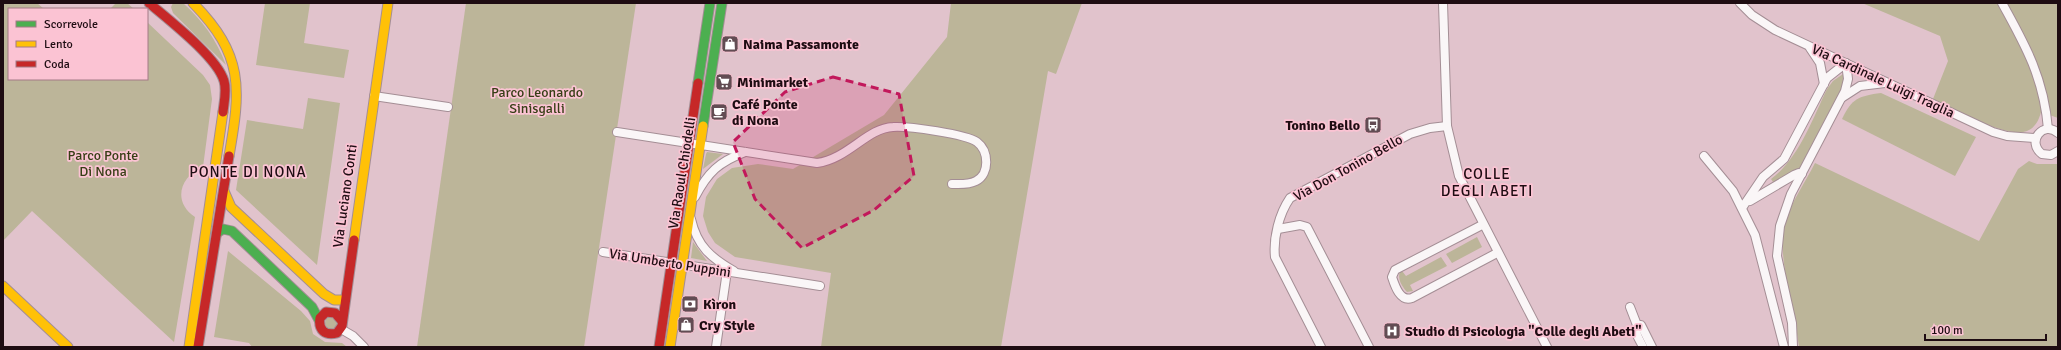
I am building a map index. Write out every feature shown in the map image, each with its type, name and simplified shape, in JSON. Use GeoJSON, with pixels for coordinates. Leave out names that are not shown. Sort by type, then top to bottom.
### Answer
{"type":"FeatureCollection","features":[{"type":"Feature","properties":{"kind":"street"},"geometry":{"type":"LineString","coordinates":[[150,3],[162,3]]}},
{"type":"Feature","properties":{"kind":"street"},"geometry":{"type":"LineString","coordinates":[[150,3],[208,58],[224,79],[225,96],[217,158],[189,347]]}},
{"type":"Feature","properties":{"kind":"street"},"geometry":{"type":"LineString","coordinates":[[192,3],[220,32],[228,47],[234,67],[236,97],[224,187],[198,347]]}},
{"type":"Feature","properties":{"kind":"street","name":"Via Luciano Conti"},"geometry":{"type":"LineString","coordinates":[[341,325],[388,3]]}},
{"type":"Feature","properties":{"kind":"street","name":"Via Raoul Chiodelli"},"geometry":{"type":"LineString","coordinates":[[659,347],[710,3]]}},
{"type":"Feature","properties":{"kind":"street","name":"Via Raoul Chiodelli"},"geometry":{"type":"LineString","coordinates":[[670,347],[722,3]]}},
{"type":"Feature","properties":{"kind":"street"},"geometry":{"type":"LineString","coordinates":[[1443,3],[1447,126],[1459,176],[1482,225],[1544,346]]}},
{"type":"Feature","properties":{"kind":"street","name":"Via Cardinale Luigi Traglia"},"geometry":{"type":"LineString","coordinates":[[1740,3],[1762,23],[1807,46],[1993,132],[2007,136],[2035,138]]}},
{"type":"Feature","properties":{"kind":"street"},"geometry":{"type":"LineString","coordinates":[[2002,3],[2034,63],[2043,90],[2048,128]]}},
{"type":"Feature","properties":{"kind":"street"},"geometry":{"type":"LineString","coordinates":[[1807,46],[1820,63],[1824,84]]}},
{"type":"Feature","properties":{"kind":"street"},"geometry":{"type":"LineString","coordinates":[[1742,208],[1763,177],[1784,159],[1824,84],[1831,74],[1846,63],[1848,79],[1842,98],[1785,208],[1778,241],[1780,269],[1792,322],[1793,347]]}},
{"type":"Feature","properties":{"kind":"street"},"geometry":{"type":"LineString","coordinates":[[1842,98],[1860,86],[1889,83]]}},
{"type":"Feature","properties":{"kind":"street"},"geometry":{"type":"LineString","coordinates":[[374,96],[448,107]]}},
{"type":"Feature","properties":{"kind":"street","name":"Via Don Tonino Bello"},"geometry":{"type":"LineString","coordinates":[[1321,347],[1275,258],[1278,229],[1283,209],[1290,198],[1416,132],[1447,126]]}},
{"type":"Feature","properties":{"kind":"street"},"geometry":{"type":"LineString","coordinates":[[617,132],[817,162],[839,157],[876,132],[892,127],[965,137],[977,142],[983,149],[987,158],[986,169],[977,180],[967,184],[952,184]]}},
{"type":"Feature","properties":{"kind":"street"},"geometry":{"type":"LineString","coordinates":[[2058,133],[2048,128],[2040,131],[2035,138],[2036,148],[2042,154],[2051,155],[2058,151]]}},
{"type":"Feature","properties":{"kind":"street"},"geometry":{"type":"LineString","coordinates":[[692,202],[703,183],[716,166],[746,151]]}},
{"type":"Feature","properties":{"kind":"street"},"geometry":{"type":"LineString","coordinates":[[1704,156],[1729,185],[1755,235],[1784,347]]}},
{"type":"Feature","properties":{"kind":"street"},"geometry":{"type":"LineString","coordinates":[[217,158],[228,159]]}},
{"type":"Feature","properties":{"kind":"street"},"geometry":{"type":"LineString","coordinates":[[1742,208],[1763,192],[1799,173],[1802,174]]}},
{"type":"Feature","properties":{"kind":"street"},"geometry":{"type":"LineString","coordinates":[[224,187],[227,201],[246,222],[326,296],[334,300],[344,300]]}},
{"type":"Feature","properties":{"kind":"street","name":"Via Umberto Puppini"},"geometry":{"type":"LineString","coordinates":[[690,214],[699,240],[707,253],[715,260],[738,273]]}},
{"type":"Feature","properties":{"kind":"street"},"geometry":{"type":"LineString","coordinates":[[1278,229],[1300,225],[1307,227],[1369,347]]}},
{"type":"Feature","properties":{"kind":"street"},"geometry":{"type":"LineString","coordinates":[[1482,225],[1395,270],[1392,277],[1401,296],[1406,299],[1412,298],[1497,253]]}},
{"type":"Feature","properties":{"kind":"street"},"geometry":{"type":"LineString","coordinates":[[204,240],[216,238],[223,229],[232,231],[312,307],[319,320],[320,328],[326,334],[335,334],[341,325]]}},
{"type":"Feature","properties":{"kind":"street","name":"Via Umberto Puppini"},"geometry":{"type":"LineString","coordinates":[[603,252],[820,286]]}},
{"type":"Feature","properties":{"kind":"street"},"geometry":{"type":"LineString","coordinates":[[716,347],[727,272]]}},
{"type":"Feature","properties":{"kind":"street"},"geometry":{"type":"LineString","coordinates":[[3,286],[62,345]]}},
{"type":"Feature","properties":{"kind":"street"},"geometry":{"type":"LineString","coordinates":[[332,312],[344,300]]}},
{"type":"Feature","properties":{"kind":"street"},"geometry":{"type":"LineString","coordinates":[[1630,306],[1637,325],[1635,330],[1636,334],[1643,347]]}},
{"type":"Feature","properties":{"kind":"street"},"geometry":{"type":"LineString","coordinates":[[319,320],[324,313],[332,312],[338,315],[341,325],[364,347]]}},
{"type":"Feature","properties":{"kind":"street"},"geometry":{"type":"LineString","coordinates":[[1637,325],[1641,325],[1652,347]]}},
{"type":"Feature","properties":{"kind":"highlighted area"},"geometry":{"type":"Polygon","coordinates":[[[833,77],[899,94],[914,176],[874,210],[802,248],[755,199],[733,142],[785,92],[833,77]]]}},
{"type":"Feature","properties":{"kind":"green space","name":"Parco Ponte Di Nona"},"geometry":{"type":"Polygon","coordinates":[[[3,3],[37,3],[43,8],[8,8],[8,80],[148,80],[148,23],[203,75],[210,85],[212,99],[203,167],[189,176],[184,183],[182,190],[181,197],[183,204],[195,217],[174,342],[32,211],[3,241],[3,3]]]}},
{"type":"Feature","properties":{"kind":"green space"},"geometry":{"type":"Polygon","coordinates":[[[116,3],[127,3],[133,8],[111,8],[116,3]]]}},
{"type":"Feature","properties":{"kind":"green space"},"geometry":{"type":"Polygon","coordinates":[[[173,3],[183,3],[197,17],[218,47],[226,65],[173,13],[171,7],[173,3]]]}},
{"type":"Feature","properties":{"kind":"green space"},"geometry":{"type":"Polygon","coordinates":[[[265,3],[310,3],[304,43],[349,50],[344,78],[256,65],[265,3]]]}},
{"type":"Feature","properties":{"kind":"green space","name":"Parco Leonardo Sinisgalli"},"geometry":{"type":"Polygon","coordinates":[[[466,3],[636,3],[584,347],[417,347],[466,3]]]}},
{"type":"Feature","properties":{"kind":"green space"},"geometry":{"type":"Polygon","coordinates":[[[951,3],[1082,3],[1056,74],[1048,71],[1001,347],[821,347],[831,273],[735,257],[715,243],[708,232],[703,216],[706,197],[717,179],[732,168],[758,164],[793,169],[884,115],[947,37],[951,3]]]}},
{"type":"Feature","properties":{"kind":"green space"},"geometry":{"type":"Polygon","coordinates":[[[1862,3],[2058,3],[2058,118],[2041,112],[2036,123],[2030,130],[2018,132],[2006,131],[1993,127],[1933,99],[1948,61],[1940,36],[1862,3]]]}},
{"type":"Feature","properties":{"kind":"green space"},"geometry":{"type":"Polygon","coordinates":[[[1843,74],[1845,86],[1801,167],[1779,181],[1773,182],[1771,179],[1781,170],[1804,138],[1827,89],[1833,81],[1843,74]]]}},
{"type":"Feature","properties":{"kind":"green space"},"geometry":{"type":"Polygon","coordinates":[[[1881,93],[1976,137],[1955,176],[1842,119],[1849,106],[1857,99],[1867,95],[1881,93]]]}},
{"type":"Feature","properties":{"kind":"green space"},"geometry":{"type":"Polygon","coordinates":[[[308,98],[340,103],[317,265],[236,190],[247,120],[303,129],[308,98]]]}},
{"type":"Feature","properties":{"kind":"green space"},"geometry":{"type":"Polygon","coordinates":[[[707,152],[723,154],[703,169],[706,154],[707,152]]]}},
{"type":"Feature","properties":{"kind":"green space"},"geometry":{"type":"Polygon","coordinates":[[[2029,161],[2037,164],[2058,164],[2058,347],[1799,347],[1784,267],[1783,236],[1785,223],[1791,208],[1815,163],[1979,241],[2018,169],[2029,161]]]}},
{"type":"Feature","properties":{"kind":"green space"},"geometry":{"type":"Polygon","coordinates":[[[1477,237],[1482,247],[1452,263],[1446,254],[1477,237]]]}},
{"type":"Feature","properties":{"kind":"green space"},"geometry":{"type":"Polygon","coordinates":[[[693,242],[707,261],[691,258],[693,242]]]}},
{"type":"Feature","properties":{"kind":"green space"},"geometry":{"type":"Polygon","coordinates":[[[228,251],[301,311],[310,321],[313,334],[325,342],[342,343],[347,347],[252,347],[249,343],[214,337],[228,251]]]}},
{"type":"Feature","properties":{"kind":"green space"},"geometry":{"type":"Polygon","coordinates":[[[1441,257],[1447,266],[1410,285],[1413,291],[1407,292],[1403,288],[1399,277],[1400,272],[1402,271],[1406,276],[1441,257]]]}},
{"type":"Feature","properties":{"kind":"green space"},"geometry":{"type":"Polygon","coordinates":[[[331,317],[335,319],[337,323],[335,327],[331,329],[327,327],[325,323],[327,319],[331,317]]]}},
{"type":"Feature","properties":{"kind":"traffic: fast"},"geometry":{"type":"LineString","coordinates":[[698,83],[710,3]]}},
{"type":"Feature","properties":{"kind":"traffic: fast"},"geometry":{"type":"LineString","coordinates":[[703,126],[722,3]]}},
{"type":"Feature","properties":{"kind":"traffic: fast"},"geometry":{"type":"LineString","coordinates":[[217,233],[223,229],[232,231],[312,307],[319,320]]}},
{"type":"Feature","properties":{"kind":"traffic: slow"},"geometry":{"type":"LineString","coordinates":[[193,3],[210,22],[222,39],[230,56],[235,74],[236,111],[229,156]]}},
{"type":"Feature","properties":{"kind":"traffic: slow"},"geometry":{"type":"LineString","coordinates":[[354,240],[388,3]]}},
{"type":"Feature","properties":{"kind":"traffic: slow"},"geometry":{"type":"LineString","coordinates":[[189,347],[223,112]]}},
{"type":"Feature","properties":{"kind":"traffic: slow"},"geometry":{"type":"LineString","coordinates":[[670,347],[703,126]]}},
{"type":"Feature","properties":{"kind":"traffic: slow"},"geometry":{"type":"LineString","coordinates":[[224,191],[231,207],[324,294],[334,300],[344,300]]}},
{"type":"Feature","properties":{"kind":"traffic: slow"},"geometry":{"type":"LineString","coordinates":[[3,286],[68,347]]}},
{"type":"Feature","properties":{"kind":"traffic: jam"},"geometry":{"type":"LineString","coordinates":[[149,3],[191,39],[220,71],[225,89],[223,112]]}},
{"type":"Feature","properties":{"kind":"traffic: jam"},"geometry":{"type":"LineString","coordinates":[[659,347],[698,83]]}},
{"type":"Feature","properties":{"kind":"traffic: jam"},"geometry":{"type":"LineString","coordinates":[[198,347],[229,156]]}},
{"type":"Feature","properties":{"kind":"traffic: jam"},"geometry":{"type":"LineString","coordinates":[[342,321],[335,313],[326,312],[320,318],[320,326],[323,331],[329,334],[337,333],[342,326],[354,240]]}},
{"type":"Feature","properties":{"kind":"place","name":"Naima Passamonte"},"geometry":{"type":"Point","coordinates":[730,44]}},
{"type":"Feature","properties":{"kind":"place","name":"Minimarket"},"geometry":{"type":"Point","coordinates":[724,82]}},
{"type":"Feature","properties":{"kind":"place","name":"Café Ponte di Nona"},"geometry":{"type":"Point","coordinates":[719,112]}},
{"type":"Feature","properties":{"kind":"place","name":"Tonino Bello"},"geometry":{"type":"Point","coordinates":[1373,125]}},
{"type":"Feature","properties":{"kind":"place","name":"Kìron"},"geometry":{"type":"Point","coordinates":[690,304]}},
{"type":"Feature","properties":{"kind":"place","name":"Cry Style"},"geometry":{"type":"Point","coordinates":[686,325]}},
{"type":"Feature","properties":{"kind":"place","name":"Studio di Psicologia \"Colle degli Abeti\""},"geometry":{"type":"Point","coordinates":[1392,331]}},
{"type":"Feature","properties":{"kind":"district","name":"PONTE DI NONA"},"geometry":{"type":"Point","coordinates":[248,172]}},
{"type":"Feature","properties":{"kind":"district","name":"COLLE DEGLI ABETI"},"geometry":{"type":"Point","coordinates":[1487,182]}}]}
